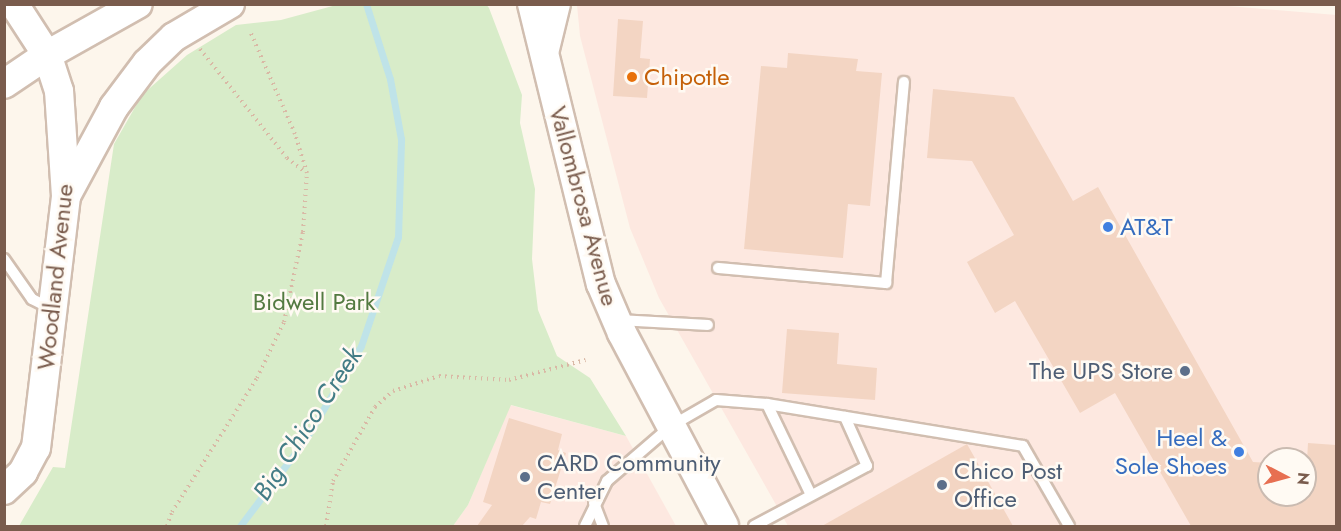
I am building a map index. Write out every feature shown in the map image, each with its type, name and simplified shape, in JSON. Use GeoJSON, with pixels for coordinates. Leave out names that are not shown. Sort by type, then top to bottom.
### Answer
{"type":"FeatureCollection","features":[{"type":"Feature","properties":{"kind":"street","name":"Woodland Avenue"},"geometry":{"type":"LineString","coordinates":[[4,490],[24,472],[36,448],[66,196],[59,91],[47,54],[14,4]]}},
{"type":"Feature","properties":{"kind":"street"},"geometry":{"type":"LineString","coordinates":[[4,84],[47,54],[138,4]]}},
{"type":"Feature","properties":{"kind":"street"},"geometry":{"type":"LineString","coordinates":[[510,4],[542,44]]}},
{"type":"Feature","properties":{"kind":"street","name":"Vallombrosa Avenue"},"geometry":{"type":"LineString","coordinates":[[532,4],[601,284],[616,319],[724,526]]}},
{"type":"Feature","properties":{"kind":"street"},"geometry":{"type":"LineString","coordinates":[[542,44],[556,4]]}},
{"type":"Feature","properties":{"kind":"street"},"geometry":{"type":"LineString","coordinates":[[66,196],[114,107],[147,63],[174,38],[223,8]]}},
{"type":"Feature","properties":{"kind":"lane"},"geometry":{"type":"LineString","coordinates":[[718,268],[886,283],[904,82]]}},
{"type":"Feature","properties":{"kind":"lane"},"geometry":{"type":"LineString","coordinates":[[4,259],[32,299],[53,309]]}},
{"type":"Feature","properties":{"kind":"lane"},"geometry":{"type":"LineString","coordinates":[[616,319],[708,325]]}},
{"type":"Feature","properties":{"kind":"lane"},"geometry":{"type":"LineString","coordinates":[[585,526],[594,503],[607,481],[672,426],[716,399],[766,404],[1023,446],[1069,526]]}},
{"type":"Feature","properties":{"kind":"lane"},"geometry":{"type":"LineString","coordinates":[[766,404],[811,495]]}},
{"type":"Feature","properties":{"kind":"lane"},"geometry":{"type":"LineString","coordinates":[[754,526],[867,466],[845,417]]}},
{"type":"Feature","properties":{"kind":"lane"},"geometry":{"type":"LineString","coordinates":[[594,503],[603,526]]}},
{"type":"Feature","properties":{"kind":"path"},"geometry":{"type":"LineString","coordinates":[[167,526],[172,512],[257,378],[284,322],[303,232],[307,173],[295,134],[250,31]]}},
{"type":"Feature","properties":{"kind":"path"},"geometry":{"type":"LineString","coordinates":[[195,42],[287,158],[307,173]]}},
{"type":"Feature","properties":{"kind":"path"},"geometry":{"type":"LineString","coordinates":[[326,526],[333,481],[375,407],[393,391],[439,376],[509,380],[585,360]]}},
{"type":"Feature","properties":{"kind":"shaded area"},"geometry":{"type":"Polygon","coordinates":[[[1205,4],[1336,15],[1336,526],[788,526],[659,298],[630,228],[580,36],[577,5],[1205,4]]]}},
{"type":"Feature","properties":{"kind":"shaded area"},"geometry":{"type":"Polygon","coordinates":[[[510,405],[626,436],[676,526],[453,526],[468,505],[510,405]]]}},
{"type":"Feature","properties":{"kind":"green space","name":"Bidwell Park"},"geometry":{"type":"Polygon","coordinates":[[[340,4],[486,4],[489,8],[522,95],[520,123],[535,189],[532,259],[538,310],[557,356],[590,378],[626,436],[511,405],[468,505],[453,526],[19,526],[53,467],[65,468],[114,144],[142,95],[187,55],[236,25],[281,20],[340,4]]]}},
{"type":"Feature","properties":{"kind":"building","name":"Chipotle"},"geometry":{"type":"Polygon","coordinates":[[[618,19],[643,21],[640,58],[650,59],[647,98],[613,96],[618,19]]]}},
{"type":"Feature","properties":{"kind":"building"},"geometry":{"type":"Polygon","coordinates":[[[788,53],[858,59],[856,71],[882,73],[870,206],[848,204],[843,258],[744,249],[761,66],[787,68],[788,53]]]}},
{"type":"Feature","properties":{"kind":"building"},"geometry":{"type":"Polygon","coordinates":[[[933,89],[1014,97],[1073,201],[1098,187],[1253,462],[1257,462],[1257,507],[1317,507],[1317,447],[1308,447],[1308,443],[1336,445],[1336,526],[1191,526],[1115,393],[1080,413],[1015,301],[995,313],[967,262],[1014,235],[972,161],[927,158],[933,89]]]}},
{"type":"Feature","properties":{"kind":"building"},"geometry":{"type":"Polygon","coordinates":[[[787,329],[839,333],[837,364],[877,368],[875,400],[782,393],[787,329]]]}},
{"type":"Feature","properties":{"kind":"building","name":"CARD Community Center"},"geometry":{"type":"Polygon","coordinates":[[[509,418],[562,434],[558,450],[566,453],[550,504],[541,502],[536,519],[530,517],[522,526],[477,526],[492,505],[483,502],[509,418]]]}},
{"type":"Feature","properties":{"kind":"building","name":"Chico Post Office"},"geometry":{"type":"Polygon","coordinates":[[[967,444],[1013,526],[822,526],[967,444]]]}},
{"type":"Feature","properties":{"kind":"waterway","name":"Big Chico Creek"},"geometry":{"type":"LineString","coordinates":[[240,526],[305,440],[361,346],[398,237],[401,139],[390,79],[366,4]]}},
{"type":"Feature","properties":{"kind":"place","name":"Chipotle"},"geometry":{"type":"Point","coordinates":[632,77]}},
{"type":"Feature","properties":{"kind":"place","name":"AT&T"},"geometry":{"type":"Point","coordinates":[1108,227]}},
{"type":"Feature","properties":{"kind":"place","name":"The UPS Store"},"geometry":{"type":"Point","coordinates":[1185,371]}},
{"type":"Feature","properties":{"kind":"place","name":"Heel & Sole Shoes"},"geometry":{"type":"Point","coordinates":[1239,452]}},
{"type":"Feature","properties":{"kind":"place","name":"CARD Community Center"},"geometry":{"type":"Point","coordinates":[525,477]}},
{"type":"Feature","properties":{"kind":"place","name":"Chico Post Office"},"geometry":{"type":"Point","coordinates":[942,485]}}]}
